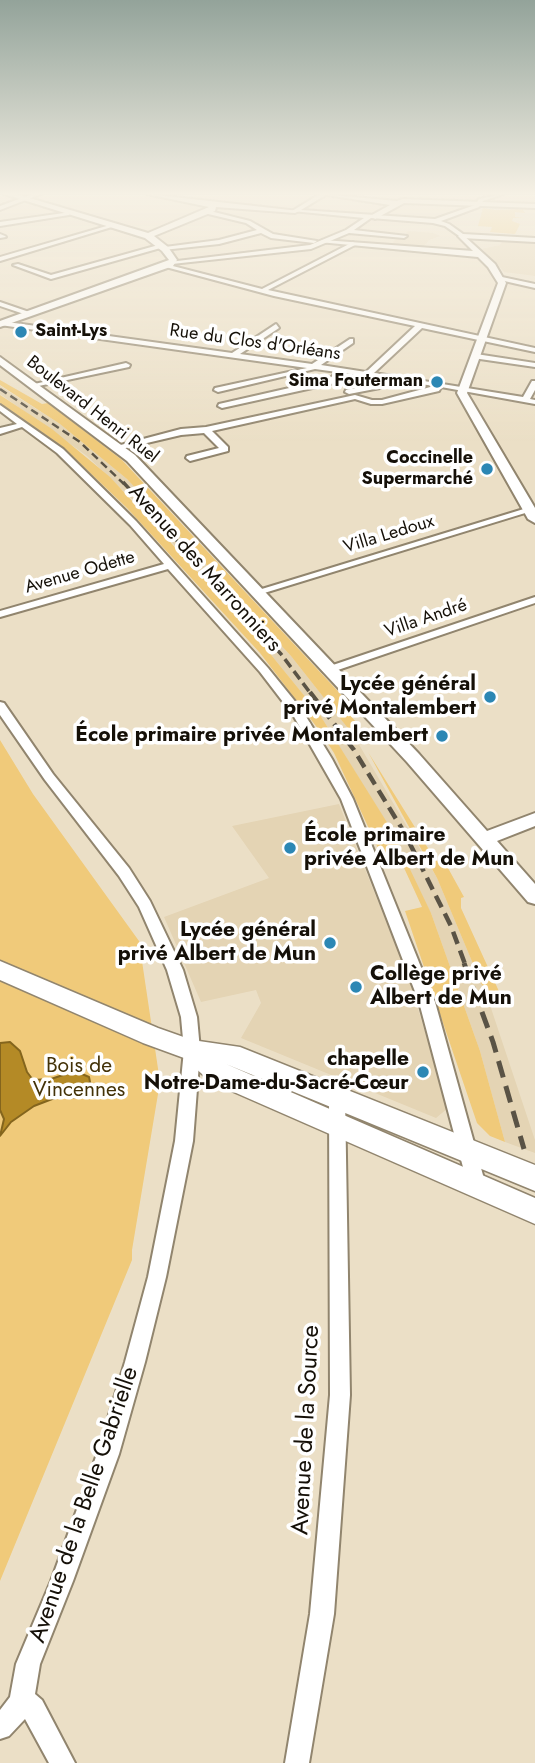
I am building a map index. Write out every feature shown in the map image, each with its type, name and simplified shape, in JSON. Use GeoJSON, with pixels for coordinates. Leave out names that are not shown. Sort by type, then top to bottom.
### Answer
{"type":"FeatureCollection","features":[{"type":"Feature","properties":{"kind":"main road"},"geometry":{"type":"LineString","coordinates":[[0,970],[147,1034],[192,1049],[230,1054],[535,1178]]}},
{"type":"Feature","properties":{"kind":"main road"},"geometry":{"type":"LineString","coordinates":[[192,1049],[220,1074],[535,1211]]}},
{"type":"Feature","properties":{"kind":"street"},"geometry":{"type":"LineString","coordinates":[[1,323],[135,276]]}},
{"type":"Feature","properties":{"kind":"street"},"geometry":{"type":"LineString","coordinates":[[214,276],[264,290],[535,350]]}},
{"type":"Feature","properties":{"kind":"street"},"geometry":{"type":"LineString","coordinates":[[264,290],[291,276]]}},
{"type":"Feature","properties":{"kind":"street"},"geometry":{"type":"LineString","coordinates":[[500,276],[535,286]]}},
{"type":"Feature","properties":{"kind":"street"},"geometry":{"type":"LineString","coordinates":[[502,279],[462,393],[532,515]]}},
{"type":"Feature","properties":{"kind":"street"},"geometry":{"type":"LineString","coordinates":[[0,304],[30,314]]}},
{"type":"Feature","properties":{"kind":"street","name":"Rue du Clos d'Orléans"},"geometry":{"type":"LineString","coordinates":[[1,323],[392,377],[535,401]]}},
{"type":"Feature","properties":{"kind":"street"},"geometry":{"type":"LineString","coordinates":[[368,374],[421,325]]}},
{"type":"Feature","properties":{"kind":"street"},"geometry":{"type":"LineString","coordinates":[[233,356],[276,326]]}},
{"type":"Feature","properties":{"kind":"street"},"geometry":{"type":"LineString","coordinates":[[218,390],[316,367],[350,341]]}},
{"type":"Feature","properties":{"kind":"street"},"geometry":{"type":"LineString","coordinates":[[476,356],[535,365]]}},
{"type":"Feature","properties":{"kind":"street","name":"Boulevard Henri Ruel"},"geometry":{"type":"LineString","coordinates":[[0,360],[117,447],[153,480],[413,758],[535,897]]}},
{"type":"Feature","properties":{"kind":"street"},"geometry":{"type":"LineString","coordinates":[[34,385],[126,365]]}},
{"type":"Feature","properties":{"kind":"street"},"geometry":{"type":"LineString","coordinates":[[222,406],[332,381],[342,371]]}},
{"type":"Feature","properties":{"kind":"street"},"geometry":{"type":"LineString","coordinates":[[300,400],[314,400],[377,386],[392,377]]}},
{"type":"Feature","properties":{"kind":"street"},"geometry":{"type":"LineString","coordinates":[[525,400],[535,383]]}},
{"type":"Feature","properties":{"kind":"street"},"geometry":{"type":"LineString","coordinates":[[117,447],[355,397],[382,402],[436,388],[439,384]]}},
{"type":"Feature","properties":{"kind":"street","name":"Avenue des Marronniers"},"geometry":{"type":"LineString","coordinates":[[0,407],[84,472],[170,565],[298,713],[347,799],[427,1002],[477,1186]]}},
{"type":"Feature","properties":{"kind":"street"},"geometry":{"type":"LineString","coordinates":[[0,431],[25,424]]}},
{"type":"Feature","properties":{"kind":"street"},"geometry":{"type":"LineString","coordinates":[[190,458],[225,449],[206,430]]}},
{"type":"Feature","properties":{"kind":"street","name":"Villa Ledoux"},"geometry":{"type":"LineString","coordinates":[[257,592],[532,515]]}},
{"type":"Feature","properties":{"kind":"street","name":"Avenue Odette"},"geometry":{"type":"LineString","coordinates":[[0,614],[170,565]]}},
{"type":"Feature","properties":{"kind":"street","name":"Villa André"},"geometry":{"type":"LineString","coordinates":[[328,670],[535,600]]}},
{"type":"Feature","properties":{"kind":"street","name":"Avenue de la Belle Gabrielle"},"geometry":{"type":"LineString","coordinates":[[0,706],[49,777],[124,872],[145,905],[175,970],[188,1017],[192,1049],[184,1141],[145,1325],[108,1454],[62,1581],[28,1664],[22,1699],[16,1711],[0,1727]]}},
{"type":"Feature","properties":{"kind":"street"},"geometry":{"type":"LineString","coordinates":[[485,839],[535,819]]}},
{"type":"Feature","properties":{"kind":"street","name":"Avenue de la Source"},"geometry":{"type":"LineString","coordinates":[[298,1763],[322,1614],[340,1395],[337,1097]]}},
{"type":"Feature","properties":{"kind":"street"},"geometry":{"type":"LineString","coordinates":[[22,1699],[33,1709],[63,1763]]}},
{"type":"Feature","properties":{"kind":"shaded area"},"geometry":{"type":"Polygon","coordinates":[[[0,386],[60,424],[127,479],[291,656],[354,736],[437,878],[489,1002],[535,1140],[535,1153],[505,1142],[480,1051],[431,913],[382,826],[387,824],[320,715],[246,624],[134,501],[87,456],[0,394],[0,386]]]}},
{"type":"Feature","properties":{"kind":"shaded area"},"geometry":{"type":"Polygon","coordinates":[[[339,804],[409,979],[448,1108],[436,1118],[241,1038],[261,1003],[256,990],[201,1002],[164,917],[269,878],[232,826],[339,804]]]}},
{"type":"Feature","properties":{"kind":"shaded area"},"geometry":{"type":"Polygon","coordinates":[[[10,1042],[20,1051],[27,1072],[33,1080],[51,1079],[75,1071],[89,1077],[91,1087],[88,1094],[79,1098],[60,1096],[34,1106],[11,1122],[0,1136],[4,1119],[0,1110],[0,1043],[10,1042]]]}},
{"type":"Feature","properties":{"kind":"green space"},"geometry":{"type":"Polygon","coordinates":[[[0,380],[42,404],[48,403],[122,460],[347,701],[341,704],[365,733],[354,736],[291,656],[127,479],[60,424],[0,385],[0,380]]]}},
{"type":"Feature","properties":{"kind":"green space"},"geometry":{"type":"Polygon","coordinates":[[[0,395],[52,429],[110,477],[246,624],[320,715],[388,824],[382,826],[389,839],[395,838],[431,913],[480,1051],[505,1142],[490,1136],[477,1123],[405,911],[422,907],[399,857],[383,859],[334,753],[319,730],[260,653],[127,508],[62,446],[0,403],[0,395]]]}},
{"type":"Feature","properties":{"kind":"green space","name":"Bois de Vincennes"},"geometry":{"type":"Polygon","coordinates":[[[0,740],[33,794],[139,941],[160,1082],[132,1260],[0,1581],[0,740]]]}},
{"type":"Feature","properties":{"kind":"green space"},"geometry":{"type":"Polygon","coordinates":[[[368,752],[436,861],[443,859],[464,897],[461,898],[461,908],[502,998],[489,1002],[437,878],[368,752]]]}},
{"type":"Feature","properties":{"kind":"railway"},"geometry":{"type":"LineString","coordinates":[[0,389],[80,442],[124,484]]}},
{"type":"Feature","properties":{"kind":"railway"},"geometry":{"type":"LineString","coordinates":[[123,482],[281,654],[311,694]]}},
{"type":"Feature","properties":{"kind":"railway"},"geometry":{"type":"LineString","coordinates":[[310,692],[354,750],[404,832],[451,926],[465,964]]}},
{"type":"Feature","properties":{"kind":"railway"},"geometry":{"type":"LineString","coordinates":[[464,963],[493,1042],[524,1149]]}},
{"type":"Feature","properties":{"kind":"place","name":"Saint-Lys"},"geometry":{"type":"Point","coordinates":[21,332]}},
{"type":"Feature","properties":{"kind":"place","name":"Sima Fouterman"},"geometry":{"type":"Point","coordinates":[437,382]}},
{"type":"Feature","properties":{"kind":"place","name":"Coccinelle Supermarché"},"geometry":{"type":"Point","coordinates":[487,469]}},
{"type":"Feature","properties":{"kind":"place","name":"Lycée général privé Montalembert"},"geometry":{"type":"Point","coordinates":[490,697]}},
{"type":"Feature","properties":{"kind":"place","name":"École primaire privée Montalembert"},"geometry":{"type":"Point","coordinates":[442,736]}},
{"type":"Feature","properties":{"kind":"place","name":"École primaire privée Albert de Mun"},"geometry":{"type":"Point","coordinates":[290,848]}},
{"type":"Feature","properties":{"kind":"place","name":"Lycée général privé Albert de Mun"},"geometry":{"type":"Point","coordinates":[330,943]}},
{"type":"Feature","properties":{"kind":"place","name":"Collège privé Albert de Mun"},"geometry":{"type":"Point","coordinates":[356,987]}},
{"type":"Feature","properties":{"kind":"place","name":"chapelle Notre-Dame-du-Sacré-Cœur"},"geometry":{"type":"Point","coordinates":[423,1072]}}]}
